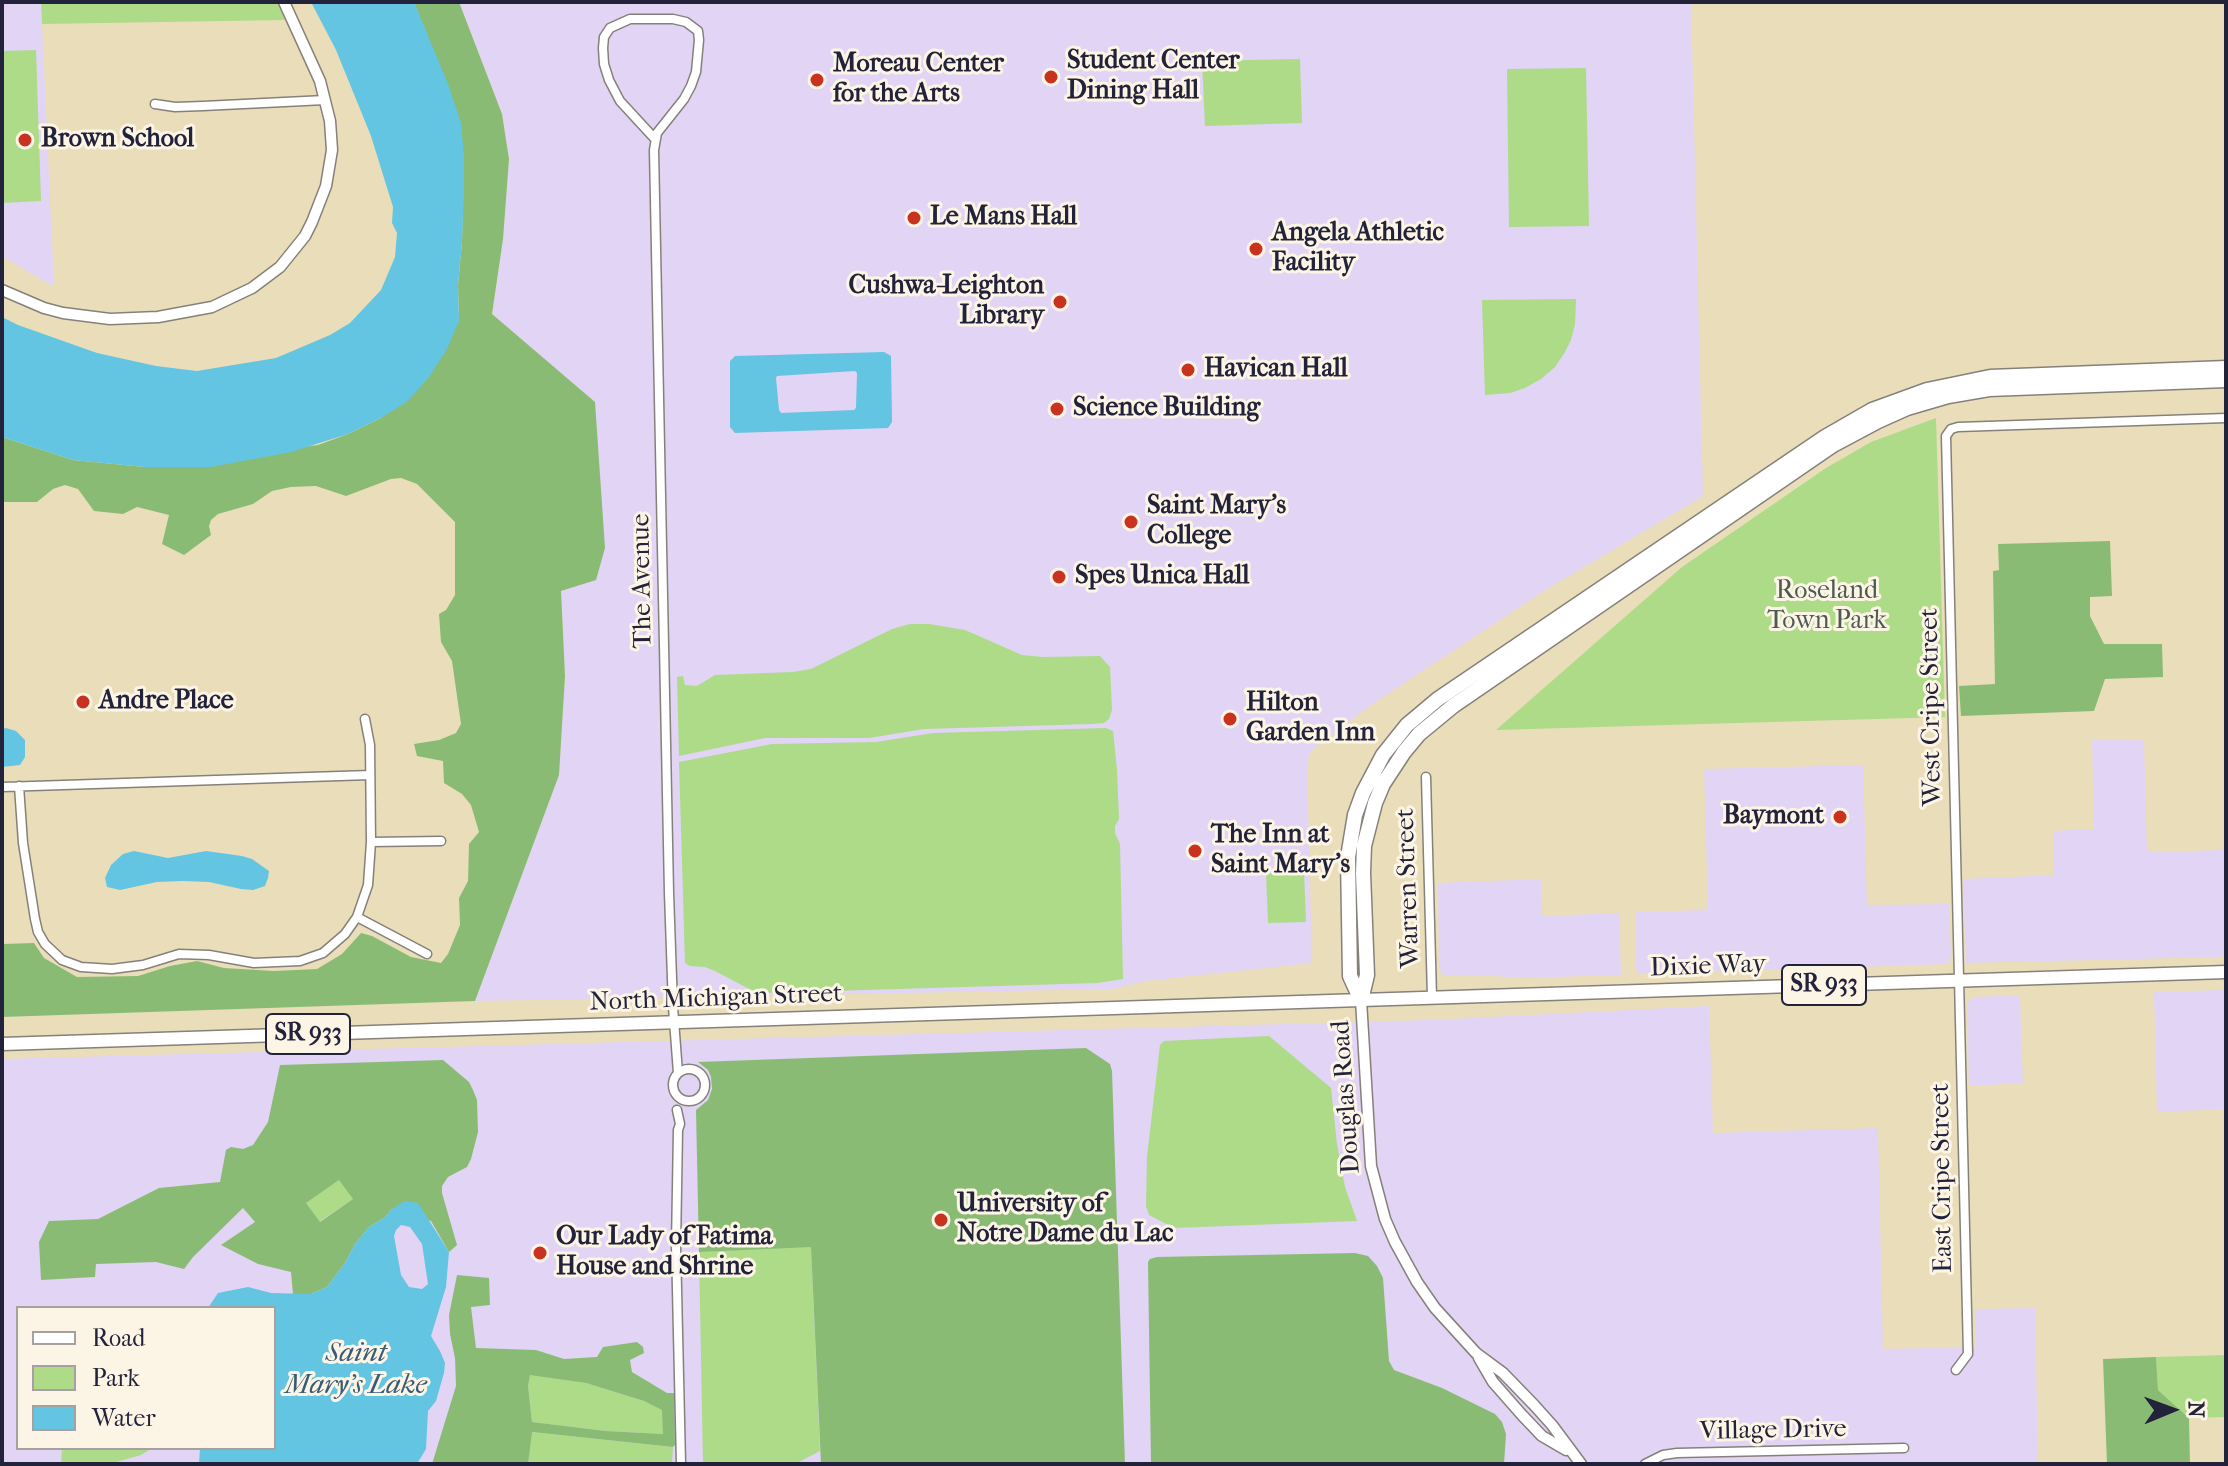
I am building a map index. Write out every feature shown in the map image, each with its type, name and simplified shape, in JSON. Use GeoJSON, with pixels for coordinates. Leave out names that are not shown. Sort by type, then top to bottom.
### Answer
{"type":"FeatureCollection","features":[{"type":"Feature","properties":{"kind":"highway"},"geometry":{"type":"LineString","coordinates":[[1361,1000],[1349,971],[1348,857],[1355,815],[1383,755],[1407,725],[1438,699],[1825,437],[1872,410],[1927,390],[1990,377],[2226,368]]}},
{"type":"Feature","properties":{"kind":"highway"},"geometry":{"type":"LineString","coordinates":[[1361,1000],[1367,975],[1364,846],[1375,803],[1393,766],[1404,752],[1419,734],[1453,706],[1833,445],[1907,408],[1948,396],[1989,389],[2226,380]]}},
{"type":"Feature","properties":{"kind":"main road","name":"Dixie Way"},"geometry":{"type":"LineString","coordinates":[[1432,997],[2226,972]]}},
{"type":"Feature","properties":{"kind":"main road","name":"North Michigan Street"},"geometry":{"type":"LineString","coordinates":[[2,1044],[1432,997]]}},
{"type":"Feature","properties":{"kind":"street"},"geometry":{"type":"LineString","coordinates":[[2,290],[63,313],[132,319],[203,310],[235,298],[269,277],[305,236],[320,203],[332,150],[325,100],[310,57],[284,2]]}},
{"type":"Feature","properties":{"kind":"street"},"geometry":{"type":"LineString","coordinates":[[630,19],[673,19],[686,22],[698,31],[698,55],[691,86],[655,139],[620,101],[604,64],[604,37],[610,28],[630,19]]}},
{"type":"Feature","properties":{"kind":"street"},"geometry":{"type":"LineString","coordinates":[[155,104],[175,107],[325,100]]}},
{"type":"Feature","properties":{"kind":"street","name":"The Avenue"},"geometry":{"type":"LineString","coordinates":[[655,139],[669,893],[678,1073]]}},
{"type":"Feature","properties":{"kind":"street","name":"West Cripe Street"},"geometry":{"type":"LineString","coordinates":[[1958,981],[1946,436],[1958,427],[2226,418]]}},
{"type":"Feature","properties":{"kind":"street"},"geometry":{"type":"LineString","coordinates":[[19,786],[23,843],[38,932],[53,953],[70,964],[129,968],[165,957],[196,954],[254,963],[300,961],[323,953],[335,944],[357,917],[368,885],[370,775],[369,735],[365,719]]}},
{"type":"Feature","properties":{"kind":"street"},"geometry":{"type":"LineString","coordinates":[[2,787],[370,775]]}},
{"type":"Feature","properties":{"kind":"street","name":"Warren Street"},"geometry":{"type":"LineString","coordinates":[[1426,777],[1432,997]]}},
{"type":"Feature","properties":{"kind":"street"},"geometry":{"type":"LineString","coordinates":[[371,842],[441,841]]}},
{"type":"Feature","properties":{"kind":"street"},"geometry":{"type":"LineString","coordinates":[[357,917],[427,954]]}},
{"type":"Feature","properties":{"kind":"street","name":"East Cripe Street"},"geometry":{"type":"LineString","coordinates":[[1956,1370],[1968,1354],[1958,981]]}},
{"type":"Feature","properties":{"kind":"street","name":"Douglas Road"},"geometry":{"type":"LineString","coordinates":[[1361,1000],[1371,1166],[1385,1219],[1417,1282],[1435,1308],[1476,1353],[1503,1373],[1534,1405],[1581,1464]]}},
{"type":"Feature","properties":{"kind":"street"},"geometry":{"type":"LineString","coordinates":[[678,1096],[688,1100],[698,1098],[704,1089],[701,1075],[692,1069],[678,1073],[673,1088],[678,1096],[674,1124],[678,1130],[676,1246],[681,1464]]}},
{"type":"Feature","properties":{"kind":"street","name":"Douglas Road"},"geometry":{"type":"LineString","coordinates":[[1476,1353],[1493,1382],[1522,1415],[1542,1436],[1571,1453]]}},
{"type":"Feature","properties":{"kind":"street","name":"Village Drive"},"geometry":{"type":"LineString","coordinates":[[1645,1464],[1663,1455],[1677,1453],[1904,1448]]}},
{"type":"Feature","properties":{"kind":"shaded area","name":"Brown School"},"geometry":{"type":"Polygon","coordinates":[[[2,2],[41,2],[54,287],[2,256],[2,2]]]}},
{"type":"Feature","properties":{"kind":"shaded area","name":"Saint Mary's College"},"geometry":{"type":"Polygon","coordinates":[[[459,2],[1691,2],[1703,496],[1544,591],[1371,705],[1311,751],[1307,763],[1312,963],[1145,981],[1112,989],[475,1001],[559,774],[565,676],[561,590],[595,402],[492,314],[503,239],[509,159],[502,114],[459,2]]]}},
{"type":"Feature","properties":{"kind":"shaded area"},"geometry":{"type":"Polygon","coordinates":[[[2144,739],[2147,852],[2226,850],[2226,954],[2218,957],[1966,963],[1963,879],[2054,875],[2053,831],[2094,829],[2092,740],[2144,739]]]}},
{"type":"Feature","properties":{"kind":"shaded area"},"geometry":{"type":"Polygon","coordinates":[[[1863,765],[1867,905],[1949,904],[1951,955],[1948,964],[1638,974],[1635,912],[1708,910],[1704,769],[1863,765]]]}},
{"type":"Feature","properties":{"kind":"shaded area"},"geometry":{"type":"Polygon","coordinates":[[[1541,879],[1542,916],[1619,913],[1621,975],[1522,978],[1443,975],[1439,969],[1438,883],[1541,879]]]}},
{"type":"Feature","properties":{"kind":"shaded area"},"geometry":{"type":"Polygon","coordinates":[[[2224,990],[2226,1109],[2157,1112],[2154,992],[2224,990]]]}},
{"type":"Feature","properties":{"kind":"shaded area"},"geometry":{"type":"Polygon","coordinates":[[[2020,995],[2023,1083],[1969,1086],[1967,1004],[1972,997],[2020,995]]]}},
{"type":"Feature","properties":{"kind":"shaded area","name":"University of Notre Dame du Lac"},"geometry":{"type":"Polygon","coordinates":[[[1709,1006],[1713,1133],[1878,1128],[1883,1349],[1976,1347],[1975,1309],[2035,1308],[2038,1464],[2,1464],[2,1059],[1432,1020],[1709,1006]]]}},
{"type":"Feature","properties":{"kind":"green space"},"geometry":{"type":"Polygon","coordinates":[[[41,2],[277,2],[285,20],[42,24],[41,2]]]}},
{"type":"Feature","properties":{"kind":"green space"},"geometry":{"type":"Polygon","coordinates":[[[414,2],[459,2],[502,114],[509,159],[503,239],[492,314],[595,402],[605,548],[596,580],[561,591],[565,676],[559,775],[475,1001],[2,1017],[2,944],[34,943],[44,958],[77,977],[138,976],[197,961],[224,968],[274,971],[317,969],[342,954],[361,933],[411,957],[441,963],[460,925],[459,898],[468,881],[469,844],[479,832],[471,805],[462,794],[444,783],[443,761],[417,756],[414,744],[439,740],[456,733],[461,724],[452,661],[441,642],[439,614],[446,610],[455,595],[455,522],[417,484],[401,478],[391,479],[346,496],[316,486],[272,491],[253,504],[218,514],[209,526],[211,535],[184,555],[162,544],[169,515],[137,507],[123,514],[94,511],[78,489],[65,485],[53,489],[37,502],[2,502],[2,437],[73,460],[145,467],[318,445],[381,418],[459,321],[464,158],[414,2]]]}},
{"type":"Feature","properties":{"kind":"green space"},"geometry":{"type":"Polygon","coordinates":[[[36,50],[41,201],[2,203],[2,51],[36,50]]]}},
{"type":"Feature","properties":{"kind":"green space"},"geometry":{"type":"Polygon","coordinates":[[[1300,59],[1302,123],[1205,126],[1202,61],[1300,59]]]}},
{"type":"Feature","properties":{"kind":"green space"},"geometry":{"type":"Polygon","coordinates":[[[1586,68],[1589,226],[1509,227],[1507,69],[1586,68]]]}},
{"type":"Feature","properties":{"kind":"green space"},"geometry":{"type":"Polygon","coordinates":[[[1576,299],[1571,340],[1555,367],[1525,388],[1485,395],[1482,300],[1576,299]]]}},
{"type":"Feature","properties":{"kind":"green space","name":"Roseland Town Park"},"geometry":{"type":"Polygon","coordinates":[[[1936,418],[1945,717],[1496,730],[1682,567],[1826,468],[1871,442],[1936,418]]]}},
{"type":"Feature","properties":{"kind":"green space"},"geometry":{"type":"Polygon","coordinates":[[[2110,541],[2112,596],[2090,597],[2090,616],[2104,644],[2162,644],[2163,677],[2105,679],[2094,711],[1961,716],[1959,686],[1995,684],[1993,571],[1999,570],[1998,544],[2110,541]]]}},
{"type":"Feature","properties":{"kind":"green space"},"geometry":{"type":"Polygon","coordinates":[[[910,624],[965,630],[1022,655],[1100,656],[1110,667],[1112,710],[1109,719],[1104,723],[1091,724],[924,729],[869,738],[765,738],[679,756],[677,677],[683,676],[685,685],[697,686],[715,675],[811,669],[892,629],[910,624]]]}},
{"type":"Feature","properties":{"kind":"green space"},"geometry":{"type":"Polygon","coordinates":[[[1106,728],[1113,731],[1117,770],[1119,819],[1115,833],[1120,844],[1123,979],[1097,983],[764,993],[755,992],[705,967],[685,963],[679,762],[772,744],[876,742],[933,733],[1106,728]]]}},
{"type":"Feature","properties":{"kind":"green space"},"geometry":{"type":"Polygon","coordinates":[[[1304,871],[1306,922],[1268,923],[1266,873],[1304,871]]]}},
{"type":"Feature","properties":{"kind":"green space"},"geometry":{"type":"Polygon","coordinates":[[[1269,1036],[1331,1088],[1345,1187],[1357,1221],[1174,1228],[1149,1215],[1146,1206],[1147,1157],[1160,1045],[1164,1041],[1269,1036]]]}},
{"type":"Feature","properties":{"kind":"green space"},"geometry":{"type":"Polygon","coordinates":[[[1086,1048],[1110,1064],[1112,1071],[1125,1464],[821,1464],[811,1247],[699,1252],[696,1110],[708,1100],[712,1089],[708,1070],[698,1062],[1086,1048]]]}},
{"type":"Feature","properties":{"kind":"green space"},"geometry":{"type":"Polygon","coordinates":[[[443,1060],[469,1082],[477,1100],[478,1132],[471,1159],[467,1167],[448,1177],[442,1186],[457,1245],[449,1252],[431,1221],[392,1209],[369,1227],[327,1287],[311,1294],[293,1294],[291,1272],[258,1264],[221,1245],[255,1222],[243,1208],[184,1269],[156,1262],[96,1264],[95,1277],[41,1280],[39,1242],[49,1221],[98,1219],[159,1188],[220,1182],[226,1150],[253,1145],[268,1122],[280,1065],[443,1060]],[[339,1180],[306,1203],[320,1222],[353,1199],[339,1180]]]}},
{"type":"Feature","properties":{"kind":"green space"},"geometry":{"type":"Polygon","coordinates":[[[340,1179],[353,1199],[319,1222],[306,1203],[340,1179]]]}},
{"type":"Feature","properties":{"kind":"green space"},"geometry":{"type":"Polygon","coordinates":[[[811,1246],[820,1451],[795,1464],[703,1464],[699,1252],[811,1246]]]}},
{"type":"Feature","properties":{"kind":"green space"},"geometry":{"type":"Polygon","coordinates":[[[1355,1253],[1368,1256],[1383,1278],[1389,1361],[1394,1370],[1442,1388],[1495,1414],[1506,1434],[1504,1464],[1151,1464],[1150,1259],[1355,1253]]]}},
{"type":"Feature","properties":{"kind":"green space"},"geometry":{"type":"Polygon","coordinates":[[[457,1275],[489,1278],[490,1305],[471,1307],[476,1348],[536,1350],[564,1359],[597,1357],[603,1347],[637,1342],[644,1353],[630,1360],[632,1372],[667,1393],[674,1393],[675,1445],[532,1432],[528,1464],[432,1464],[456,1386],[449,1315],[457,1275]],[[530,1375],[528,1386],[532,1422],[663,1434],[662,1410],[644,1401],[586,1383],[530,1375]]]}},
{"type":"Feature","properties":{"kind":"green space"},"geometry":{"type":"Polygon","coordinates":[[[2226,1355],[2226,1417],[2189,1418],[2158,1390],[2156,1357],[2226,1355]]]}},
{"type":"Feature","properties":{"kind":"green space"},"geometry":{"type":"Polygon","coordinates":[[[2156,1357],[2158,1390],[2189,1418],[2190,1464],[2107,1464],[2103,1359],[2156,1357]]]}},
{"type":"Feature","properties":{"kind":"green space"},"geometry":{"type":"Polygon","coordinates":[[[530,1374],[586,1383],[644,1401],[663,1410],[663,1434],[532,1422],[528,1386],[530,1374]]]}},
{"type":"Feature","properties":{"kind":"green space"},"geometry":{"type":"Polygon","coordinates":[[[531,1432],[673,1447],[672,1464],[528,1464],[531,1432]]]}},
{"type":"Feature","properties":{"kind":"green space"},"geometry":{"type":"Polygon","coordinates":[[[62,1450],[149,1450],[109,1464],[61,1464],[62,1450]]]}},
{"type":"Feature","properties":{"kind":"water"},"geometry":{"type":"Polygon","coordinates":[[[311,2],[414,2],[461,123],[464,190],[459,321],[447,349],[429,377],[408,401],[348,434],[291,452],[211,467],[145,467],[73,460],[2,437],[2,317],[97,353],[197,371],[276,358],[330,335],[350,323],[381,290],[395,257],[397,233],[392,223],[393,207],[371,136],[336,50],[311,2]]]}},
{"type":"Feature","properties":{"kind":"water"},"geometry":{"type":"Polygon","coordinates":[[[884,352],[891,356],[892,422],[888,428],[735,433],[730,427],[730,361],[735,356],[884,352]],[[857,373],[777,376],[779,410],[781,413],[854,410],[857,373]]]}},
{"type":"Feature","properties":{"kind":"water"},"geometry":{"type":"Polygon","coordinates":[[[2,729],[16,731],[25,740],[25,757],[20,765],[2,767],[2,729]]]}},
{"type":"Feature","properties":{"kind":"water"},"geometry":{"type":"Polygon","coordinates":[[[134,851],[168,858],[206,851],[242,856],[269,871],[268,878],[265,886],[253,890],[183,881],[157,882],[120,890],[107,887],[105,878],[111,865],[123,854],[134,851]]]}},
{"type":"Feature","properties":{"kind":"water","name":"Saint Mary's Lake"},"geometry":{"type":"Polygon","coordinates":[[[405,1201],[418,1203],[449,1252],[446,1287],[431,1336],[445,1363],[444,1373],[436,1401],[428,1411],[426,1449],[417,1464],[199,1464],[200,1450],[276,1450],[276,1306],[209,1306],[218,1293],[248,1287],[271,1293],[311,1294],[327,1287],[369,1227],[405,1201]],[[401,1225],[396,1230],[394,1236],[401,1275],[409,1287],[422,1289],[428,1284],[422,1244],[410,1227],[401,1225]]]}},
{"type":"Feature","properties":{"kind":"place","name":"Student Center Dining Hall"},"geometry":{"type":"Point","coordinates":[1051,77]}},
{"type":"Feature","properties":{"kind":"place","name":"Moreau Center for the Arts"},"geometry":{"type":"Point","coordinates":[817,80]}},
{"type":"Feature","properties":{"kind":"place","name":"Brown School"},"geometry":{"type":"Point","coordinates":[25,140]}},
{"type":"Feature","properties":{"kind":"place","name":"Le Mans Hall"},"geometry":{"type":"Point","coordinates":[914,218]}},
{"type":"Feature","properties":{"kind":"place","name":"Angela Athletic Facility"},"geometry":{"type":"Point","coordinates":[1256,249]}},
{"type":"Feature","properties":{"kind":"place","name":"Cushwa-Leighton Library"},"geometry":{"type":"Point","coordinates":[1060,302]}},
{"type":"Feature","properties":{"kind":"place","name":"Havican Hall"},"geometry":{"type":"Point","coordinates":[1188,370]}},
{"type":"Feature","properties":{"kind":"place","name":"Science Building"},"geometry":{"type":"Point","coordinates":[1057,409]}},
{"type":"Feature","properties":{"kind":"place","name":"Saint Mary's College"},"geometry":{"type":"Point","coordinates":[1131,522]}},
{"type":"Feature","properties":{"kind":"place","name":"Spes Unica Hall"},"geometry":{"type":"Point","coordinates":[1059,577]}},
{"type":"Feature","properties":{"kind":"place","name":"Andre Place"},"geometry":{"type":"Point","coordinates":[83,702]}},
{"type":"Feature","properties":{"kind":"place","name":"Hilton Garden Inn"},"geometry":{"type":"Point","coordinates":[1230,719]}},
{"type":"Feature","properties":{"kind":"place","name":"Baymont"},"geometry":{"type":"Point","coordinates":[1840,817]}},
{"type":"Feature","properties":{"kind":"place","name":"The Inn at Saint Mary's"},"geometry":{"type":"Point","coordinates":[1195,851]}},
{"type":"Feature","properties":{"kind":"place","name":"University of Notre Dame du Lac"},"geometry":{"type":"Point","coordinates":[941,1220]}},
{"type":"Feature","properties":{"kind":"place","name":"Our Lady of Fatima House and Shrine"},"geometry":{"type":"Point","coordinates":[540,1253]}}]}
